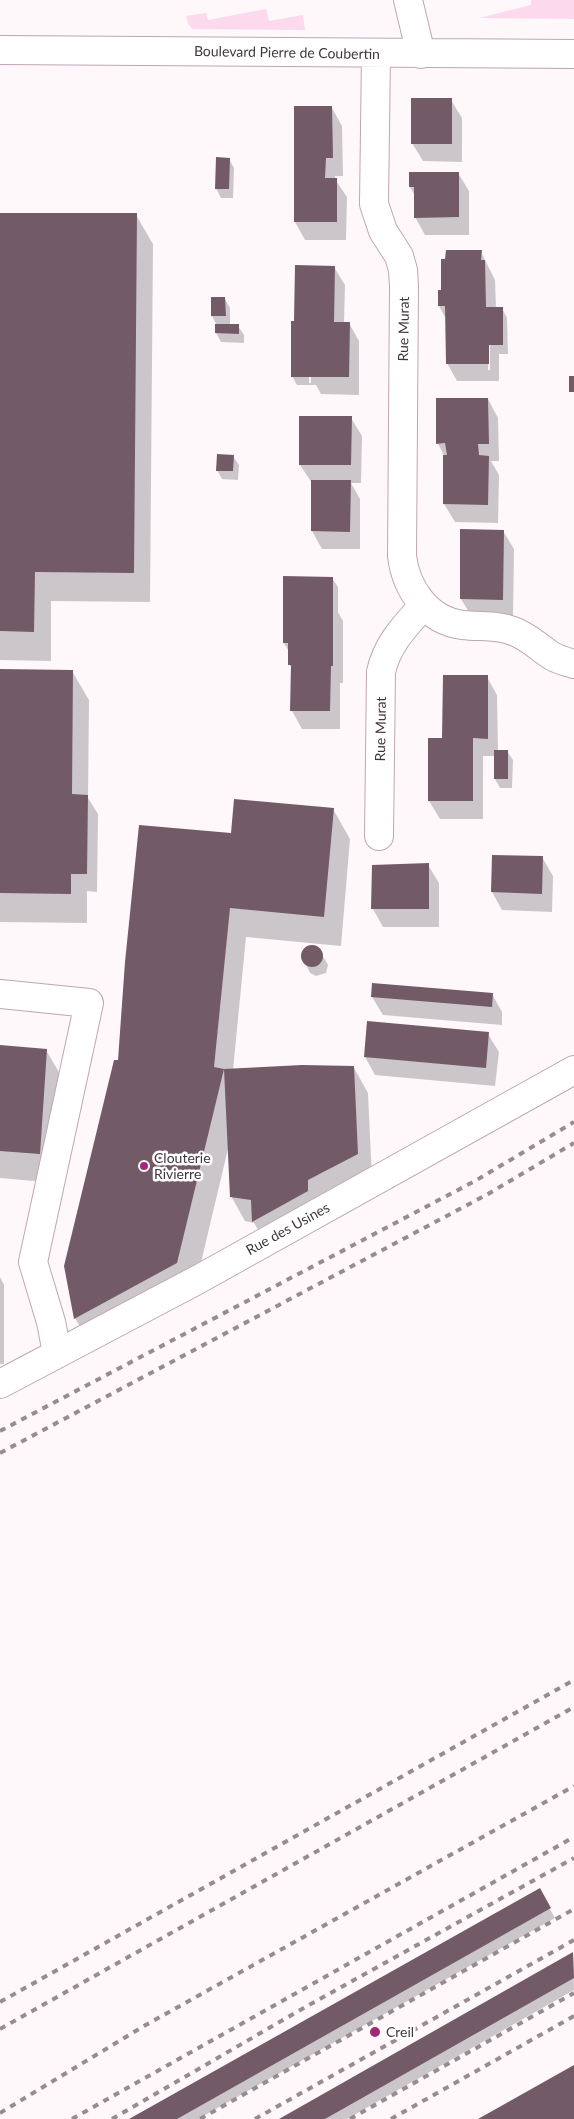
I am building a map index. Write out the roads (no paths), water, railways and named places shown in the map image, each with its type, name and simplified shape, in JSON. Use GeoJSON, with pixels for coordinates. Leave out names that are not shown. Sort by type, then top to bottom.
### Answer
{"type":"FeatureCollection","features":[{"type":"Feature","properties":{"kind":"street"},"geometry":{"type":"LineString","coordinates":[[408,0],[421,54]]}},
{"type":"Feature","properties":{"kind":"street","name":"Boulevard Pierre de Coubertin"},"geometry":{"type":"LineString","coordinates":[[0,50],[574,54]]}},
{"type":"Feature","properties":{"kind":"street","name":"Rue Murat"},"geometry":{"type":"LineString","coordinates":[[376,54],[374,204],[383,230],[400,256],[404,286],[403,570],[408,583],[424,605],[450,622],[512,630],[523,635],[553,656],[574,664]]}},
{"type":"Feature","properties":{"kind":"street","name":"Rue Murat"},"geometry":{"type":"LineString","coordinates":[[379,836],[381,672],[384,658],[391,645],[424,605]]}},
{"type":"Feature","properties":{"kind":"street"},"geometry":{"type":"LineString","coordinates":[[0,994],[89,1002],[32,1262],[51,1322],[57,1353]]}},
{"type":"Feature","properties":{"kind":"street","name":"Rue des Usines"},"geometry":{"type":"LineString","coordinates":[[0,1384],[199,1279],[574,1070]]}},
{"type":"Feature","properties":{"kind":"railway"},"geometry":{"type":"LineString","coordinates":[[0,1431],[475,1181],[574,1122]]}},
{"type":"Feature","properties":{"kind":"railway"},"geometry":{"type":"LineString","coordinates":[[0,1453],[488,1194],[574,1143]]}},
{"type":"Feature","properties":{"kind":"railway"},"geometry":{"type":"LineString","coordinates":[[0,2002],[574,1680]]}},
{"type":"Feature","properties":{"kind":"railway"},"geometry":{"type":"LineString","coordinates":[[0,2029],[574,1707]]}},
{"type":"Feature","properties":{"kind":"railway"},"geometry":{"type":"LineString","coordinates":[[0,2113],[144,2026],[574,1786]]}},
{"type":"Feature","properties":{"kind":"railway"},"geometry":{"type":"LineString","coordinates":[[72,2119],[574,1837]]}},
{"type":"Feature","properties":{"kind":"railway"},"geometry":{"type":"LineString","coordinates":[[112,2119],[309,2005],[574,1858]]}},
{"type":"Feature","properties":{"kind":"railway"},"geometry":{"type":"LineString","coordinates":[[200,2119],[574,1909]]}},
{"type":"Feature","properties":{"kind":"railway"},"geometry":{"type":"LineString","coordinates":[[255,2119],[574,1940]]}},
{"type":"Feature","properties":{"kind":"railway"},"geometry":{"type":"LineString","coordinates":[[350,2119],[574,1993]]}},
{"type":"Feature","properties":{"kind":"railway"},"geometry":{"type":"LineString","coordinates":[[391,2119],[574,2016]]}},
{"type":"Feature","properties":{"kind":"place","name":"Clouterie Rivierre"},"geometry":{"type":"Point","coordinates":[144,1166]}},
{"type":"Feature","properties":{"kind":"place","name":"Creil"},"geometry":{"type":"Point","coordinates":[375,2032]}}]}
